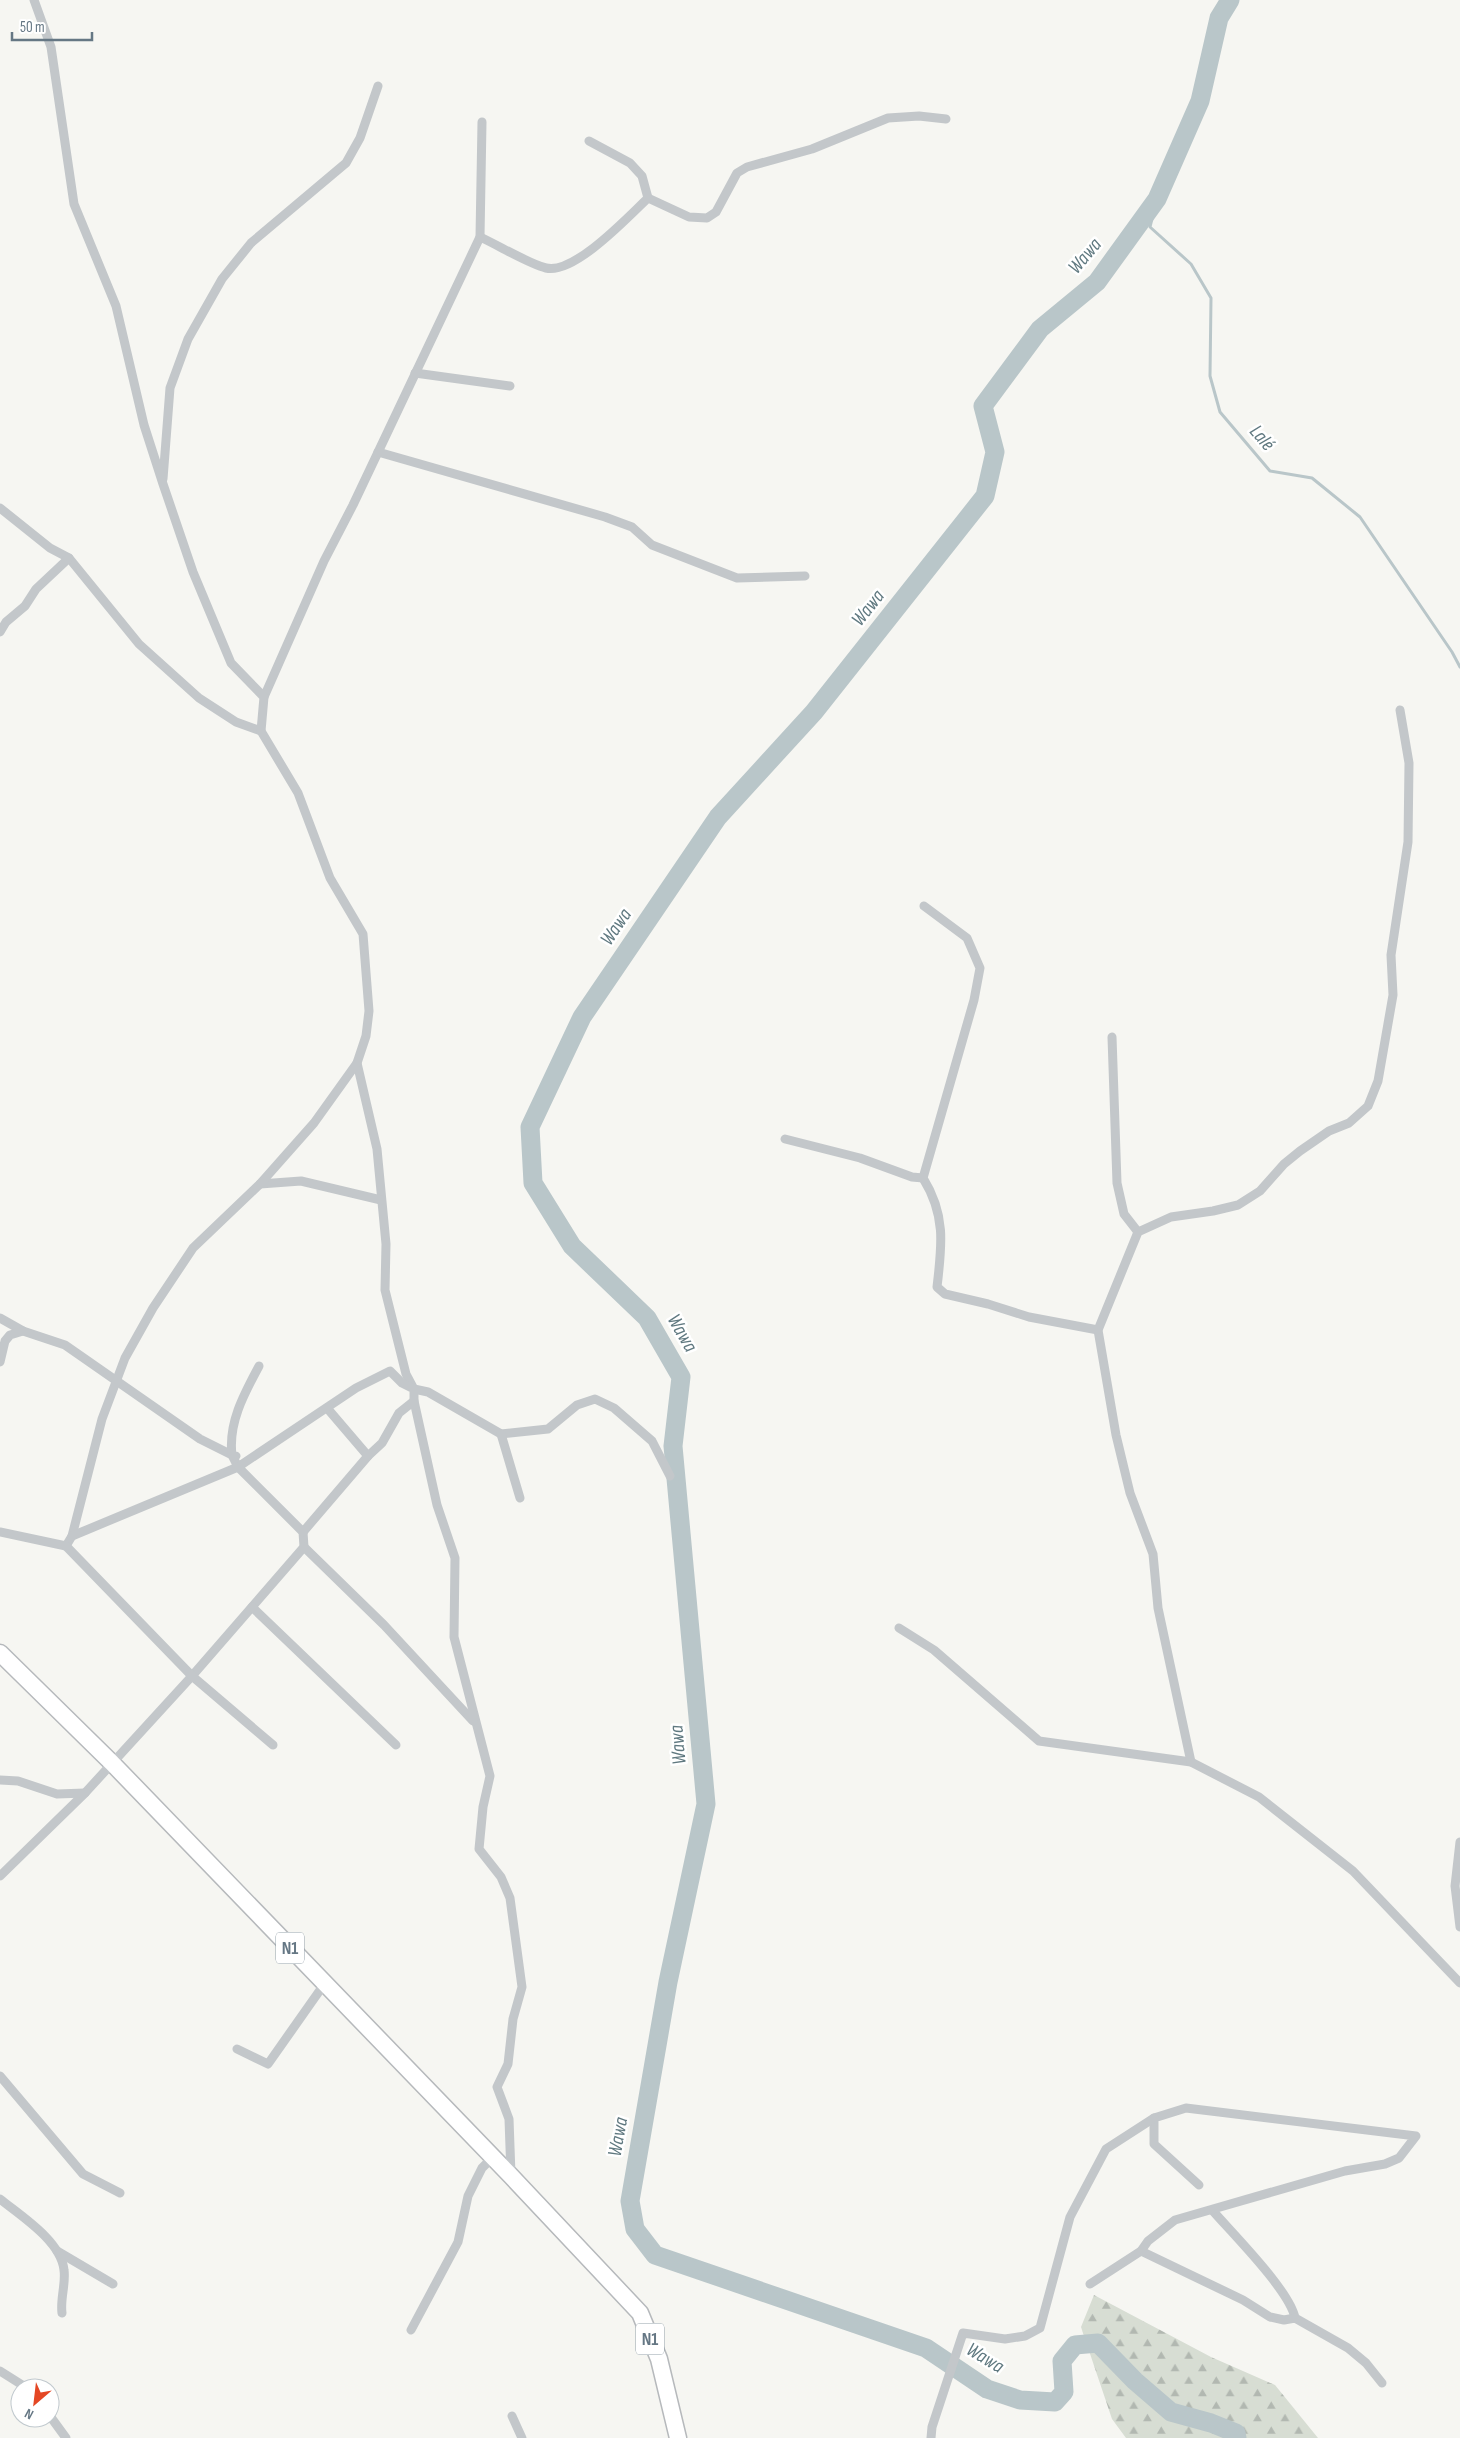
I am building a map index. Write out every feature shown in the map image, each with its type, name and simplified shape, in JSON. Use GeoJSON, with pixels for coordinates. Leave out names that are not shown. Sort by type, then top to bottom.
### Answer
{"type":"FeatureCollection","features":[{"type":"Feature","properties":{"kind":"highway","name":"N1"},"geometry":{"type":"LineString","coordinates":[[0,1653],[112,1763],[511,2176],[640,2313],[659,2359],[678,2438]]}},
{"type":"Feature","properties":{"kind":"street"},"geometry":{"type":"LineString","coordinates":[[34,0],[51,47],[74,204],[116,306],[144,425],[163,484],[193,572],[231,663],[264,697]]}},
{"type":"Feature","properties":{"kind":"street"},"geometry":{"type":"LineString","coordinates":[[163,484],[170,388],[188,339],[222,279],[251,243],[346,163],[360,138],[378,86]]}},
{"type":"Feature","properties":{"kind":"street"},"geometry":{"type":"LineString","coordinates":[[589,141],[630,163],[642,176],[648,198],[689,217],[707,218],[716,212],[737,173],[747,167],[812,149],[888,118],[919,116],[946,119]]}},
{"type":"Feature","properties":{"kind":"street"},"geometry":{"type":"LineString","coordinates":[[66,1546],[72,1536],[102,1419],[125,1358],[153,1308],[193,1248],[260,1184],[314,1123],[357,1063],[366,1036],[368,1012],[363,934],[330,878],[298,793],[261,731],[264,697],[324,561],[480,237],[482,122]]}},
{"type":"Feature","properties":{"kind":"street"},"geometry":{"type":"LineString","coordinates":[[480,237],[547,268],[561,267],[592,250],[648,198]]}},
{"type":"Feature","properties":{"kind":"street"},"geometry":{"type":"LineString","coordinates":[[415,373],[510,386]]}},
{"type":"Feature","properties":{"kind":"street"},"geometry":{"type":"LineString","coordinates":[[378,452],[606,517],[632,527],[652,545],[737,578],[805,576]]}},
{"type":"Feature","properties":{"kind":"street"},"geometry":{"type":"LineString","coordinates":[[0,508],[50,548],[69,558],[139,644],[200,698],[236,722],[261,731]]}},
{"type":"Feature","properties":{"kind":"street"},"geometry":{"type":"LineString","coordinates":[[0,632],[6,622],[25,606],[36,589],[61,563],[69,558]]}},
{"type":"Feature","properties":{"kind":"street"},"geometry":{"type":"LineString","coordinates":[[1191,1762],[1158,1608],[1153,1554],[1130,1493],[1116,1435],[1098,1330],[1138,1232],[1171,1217],[1213,1212],[1238,1205],[1260,1191],[1284,1164],[1300,1151],[1329,1131],[1349,1123],[1368,1106],[1378,1080],[1393,995],[1391,955],[1408,842],[1409,763],[1400,710]]}},
{"type":"Feature","properties":{"kind":"street"},"geometry":{"type":"LineString","coordinates":[[924,906],[967,938],[980,968],[974,1000],[923,1178],[940,1214],[943,1243],[937,1287],[945,1294],[988,1304],[1029,1317],[1098,1330]]}},
{"type":"Feature","properties":{"kind":"street"},"geometry":{"type":"LineString","coordinates":[[1112,1037],[1117,1183],[1124,1214],[1138,1232]]}},
{"type":"Feature","properties":{"kind":"street"},"geometry":{"type":"LineString","coordinates":[[357,1063],[377,1149],[386,1244],[385,1290],[406,1374],[414,1389],[414,1401],[437,1505],[455,1558],[454,1637],[490,1776],[483,1807],[480,1849],[502,1877],[510,1898],[522,1987],[513,2019],[508,2064],[497,2087],[509,2119],[511,2176]]}},
{"type":"Feature","properties":{"kind":"street"},"geometry":{"type":"LineString","coordinates":[[785,1139],[860,1158],[912,1177],[923,1178]]}},
{"type":"Feature","properties":{"kind":"street"},"geometry":{"type":"LineString","coordinates":[[260,1184],[301,1182],[381,1200]]}},
{"type":"Feature","properties":{"kind":"street"},"geometry":{"type":"LineString","coordinates":[[0,1318],[24,1331],[65,1345],[200,1439],[247,1462]]}},
{"type":"Feature","properties":{"kind":"street"},"geometry":{"type":"LineString","coordinates":[[0,1362],[6,1341],[10,1335],[24,1331]]}},
{"type":"Feature","properties":{"kind":"street"},"geometry":{"type":"LineString","coordinates":[[259,1366],[237,1411],[230,1438],[232,1455],[238,1467],[303,1532],[304,1548],[384,1625],[475,1723]]}},
{"type":"Feature","properties":{"kind":"street"},"geometry":{"type":"LineString","coordinates":[[72,1536],[238,1467],[356,1388],[390,1371],[402,1383],[414,1389],[428,1392],[501,1434],[548,1429],[577,1405],[595,1399],[614,1408],[652,1441],[670,1476]]}},
{"type":"Feature","properties":{"kind":"street"},"geometry":{"type":"LineString","coordinates":[[303,1532],[368,1456],[382,1443],[399,1413],[414,1401]]}},
{"type":"Feature","properties":{"kind":"street"},"geometry":{"type":"LineString","coordinates":[[327,1408],[368,1456]]}},
{"type":"Feature","properties":{"kind":"street"},"geometry":{"type":"LineString","coordinates":[[501,1434],[520,1498]]}},
{"type":"Feature","properties":{"kind":"street"},"geometry":{"type":"LineString","coordinates":[[0,1532],[66,1546],[192,1676],[273,1745]]}},
{"type":"Feature","properties":{"kind":"street"},"geometry":{"type":"LineString","coordinates":[[0,1876],[85,1793],[192,1676],[304,1548]]}},
{"type":"Feature","properties":{"kind":"street"},"geometry":{"type":"LineString","coordinates":[[252,1608],[396,1745]]}},
{"type":"Feature","properties":{"kind":"street"},"geometry":{"type":"LineString","coordinates":[[899,1628],[934,1650],[1039,1741],[1191,1762],[1259,1797],[1353,1871],[1460,1982]]}},
{"type":"Feature","properties":{"kind":"street"},"geometry":{"type":"LineString","coordinates":[[0,1780],[18,1782],[57,1794],[85,1793]]}},
{"type":"Feature","properties":{"kind":"street"},"geometry":{"type":"LineString","coordinates":[[1460,1842],[1455,1886],[1460,1927]]}},
{"type":"Feature","properties":{"kind":"street"},"geometry":{"type":"LineString","coordinates":[[237,2049],[268,2064],[325,1983]]}},
{"type":"Feature","properties":{"kind":"street"},"geometry":{"type":"LineString","coordinates":[[0,2076],[83,2174],[120,2193]]}},
{"type":"Feature","properties":{"kind":"street"},"geometry":{"type":"LineString","coordinates":[[931,2438],[932,2427],[964,2332],[1005,2339],[1026,2336],[1040,2328],[1070,2217],[1106,2149],[1154,2118],[1186,2108],[1416,2136],[1399,2158],[1385,2164],[1345,2172],[1176,2220],[1148,2241],[1141,2251],[1090,2284]]}},
{"type":"Feature","properties":{"kind":"street"},"geometry":{"type":"LineString","coordinates":[[1154,2118],[1154,2144],[1199,2185]]}},
{"type":"Feature","properties":{"kind":"street"},"geometry":{"type":"LineString","coordinates":[[411,2330],[458,2242],[468,2196],[482,2168],[492,2158]]}},
{"type":"Feature","properties":{"kind":"street"},"geometry":{"type":"LineString","coordinates":[[0,2199],[38,2229],[57,2251],[113,2284]]}},
{"type":"Feature","properties":{"kind":"street"},"geometry":{"type":"LineString","coordinates":[[1213,2211],[1273,2280],[1293,2309],[1295,2318]]}},
{"type":"Feature","properties":{"kind":"street"},"geometry":{"type":"LineString","coordinates":[[57,2251],[64,2270],[60,2300],[62,2313]]}},
{"type":"Feature","properties":{"kind":"street"},"geometry":{"type":"LineString","coordinates":[[1141,2251],[1243,2300],[1270,2317],[1284,2320],[1295,2318],[1348,2348],[1366,2364],[1382,2383]]}},
{"type":"Feature","properties":{"kind":"street"},"geometry":{"type":"LineString","coordinates":[[0,2371],[11,2378]]}},
{"type":"Feature","properties":{"kind":"street"},"geometry":{"type":"LineString","coordinates":[[512,2416],[522,2438]]}},
{"type":"Feature","properties":{"kind":"green space"},"geometry":{"type":"Polygon","coordinates":[[[1094,2295],[1211,2357],[1275,2385],[1318,2438],[1126,2438],[1112,2419],[1081,2327],[1094,2295]]]}},
{"type":"Feature","properties":{"kind":"waterway","name":"Wawa"},"geometry":{"type":"LineString","coordinates":[[1230,0],[1219,18],[1200,101],[1157,199],[1097,282],[1040,329],[983,406],[995,452],[985,496],[814,712],[718,817],[582,1017],[530,1127],[533,1183],[572,1246],[647,1318],[681,1377],[673,1446],[706,1804],[668,1982],[630,2201],[635,2229],[655,2255],[926,2348],[987,2389],[1020,2400],[1055,2402],[1064,2392],[1062,2361],[1075,2345],[1098,2343],[1135,2381],[1171,2412],[1211,2423],[1236,2433],[1237,2438]]}},
{"type":"Feature","properties":{"kind":"waterway","name":"Lalé"},"geometry":{"type":"LineString","coordinates":[[1157,199],[1150,227],[1191,264],[1211,298],[1210,376],[1220,412],[1270,471],[1312,478],[1360,517],[1452,652],[1460,667]]}}]}
